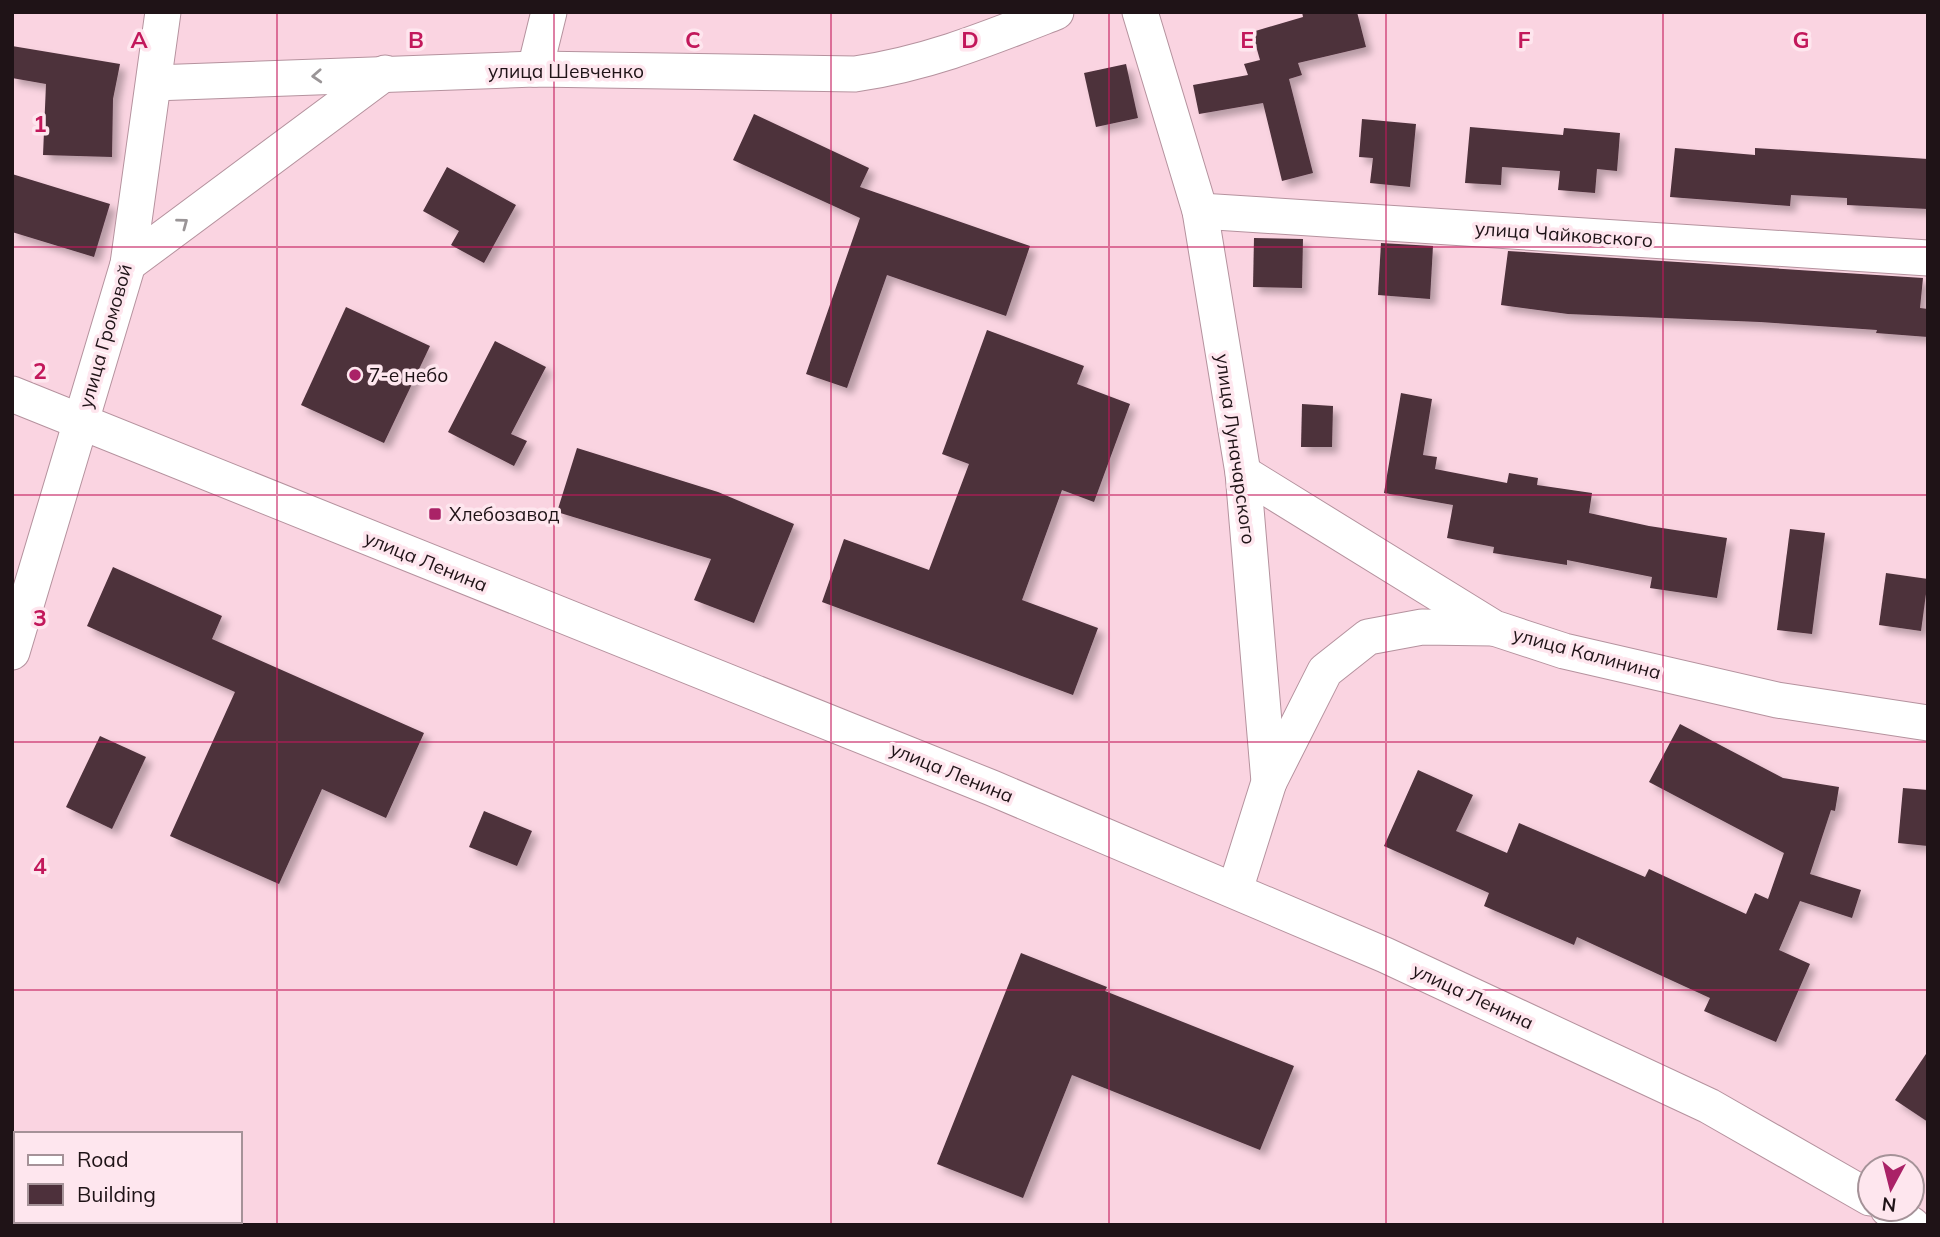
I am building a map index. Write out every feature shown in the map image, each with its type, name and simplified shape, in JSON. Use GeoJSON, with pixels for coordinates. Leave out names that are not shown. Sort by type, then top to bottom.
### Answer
{"type":"FeatureCollection","features":[{"type":"Feature","properties":{"kind":"street","name":"улица Громовой"},"geometry":{"type":"LineString","coordinates":[[12,652],[128,264],[163,12]]}},
{"type":"Feature","properties":{"kind":"street"},"geometry":{"type":"LineString","coordinates":[[535,69],[549,12]]}},
{"type":"Feature","properties":{"kind":"street","name":"улица Шевченко"},"geometry":{"type":"LineString","coordinates":[[154,83],[535,69],[855,74],[899,67],[947,54],[1056,12]]}},
{"type":"Feature","properties":{"kind":"street","name":"улица Луначарского"},"geometry":{"type":"LineString","coordinates":[[1140,12],[1200,211],[1243,473],[1269,782],[1235,890]]}},
{"type":"Feature","properties":{"kind":"street"},"geometry":{"type":"LineString","coordinates":[[128,264],[385,73]]}},
{"type":"Feature","properties":{"kind":"street","name":"улица Чайковского"},"geometry":{"type":"LineString","coordinates":[[1200,211],[1928,258]]}},
{"type":"Feature","properties":{"kind":"street","name":"улица Ленина"},"geometry":{"type":"LineString","coordinates":[[12,394],[992,788],[1235,890],[1385,955],[1709,1106],[1856,1190]]}},
{"type":"Feature","properties":{"kind":"street","name":"улица Калинина"},"geometry":{"type":"LineString","coordinates":[[1243,473],[1494,628],[1564,651],[1777,700],[1928,723]]}},
{"type":"Feature","properties":{"kind":"street"},"geometry":{"type":"LineString","coordinates":[[1269,782],[1325,671],[1368,637],[1422,627],[1494,628]]}},
{"type":"Feature","properties":{"kind":"building"},"geometry":{"type":"Polygon","coordinates":[[[1302,12],[1357,12],[1366,47],[1298,63],[1302,75],[1289,79],[1313,173],[1282,181],[1263,103],[1199,114],[1193,85],[1248,75],[1244,64],[1260,60],[1252,32],[1303,17],[1302,12]]]}},
{"type":"Feature","properties":{"kind":"building"},"geometry":{"type":"Polygon","coordinates":[[[12,46],[120,64],[113,99],[112,157],[43,155],[46,84],[12,78],[12,46]]]}},
{"type":"Feature","properties":{"kind":"building"},"geometry":{"type":"Polygon","coordinates":[[[1126,64],[1138,118],[1096,127],[1084,73],[1126,64]]]}},
{"type":"Feature","properties":{"kind":"building"},"geometry":{"type":"Polygon","coordinates":[[[754,114],[869,168],[860,187],[1030,246],[1006,316],[887,275],[847,388],[806,374],[860,218],[733,160],[754,114]]]}},
{"type":"Feature","properties":{"kind":"building"},"geometry":{"type":"Polygon","coordinates":[[[1362,119],[1416,124],[1410,187],[1370,183],[1373,158],[1359,157],[1362,119]]]}},
{"type":"Feature","properties":{"kind":"building"},"geometry":{"type":"Polygon","coordinates":[[[1470,127],[1563,135],[1564,128],[1620,133],[1617,171],[1597,169],[1595,193],[1558,190],[1560,171],[1502,167],[1501,185],[1465,183],[1470,127]]]}},
{"type":"Feature","properties":{"kind":"building"},"geometry":{"type":"Polygon","coordinates":[[[1675,148],[1755,155],[1755,148],[1928,159],[1928,209],[1847,205],[1847,198],[1791,195],[1790,206],[1670,197],[1675,148]]]}},
{"type":"Feature","properties":{"kind":"building"},"geometry":{"type":"Polygon","coordinates":[[[447,167],[516,205],[484,263],[451,245],[459,231],[423,211],[447,167]]]}},
{"type":"Feature","properties":{"kind":"building"},"geometry":{"type":"Polygon","coordinates":[[[12,174],[110,204],[94,257],[12,232],[12,174]]]}},
{"type":"Feature","properties":{"kind":"building"},"geometry":{"type":"Polygon","coordinates":[[[1254,238],[1303,239],[1302,288],[1253,287],[1254,238]]]}},
{"type":"Feature","properties":{"kind":"building"},"geometry":{"type":"Polygon","coordinates":[[[1381,243],[1433,246],[1430,299],[1378,295],[1381,243]]]}},
{"type":"Feature","properties":{"kind":"building"},"geometry":{"type":"Polygon","coordinates":[[[1508,251],[1923,278],[1920,308],[1928,309],[1928,337],[1876,333],[1877,330],[1760,322],[1568,314],[1501,305],[1508,251]]]}},
{"type":"Feature","properties":{"kind":"building"},"geometry":{"type":"Polygon","coordinates":[[[346,307],[430,346],[384,443],[301,405],[346,307]]]}},
{"type":"Feature","properties":{"kind":"building"},"geometry":{"type":"Polygon","coordinates":[[[987,330],[1084,366],[1077,384],[1130,404],[1094,502],[1062,490],[1022,600],[1098,628],[1073,695],[822,602],[844,539],[929,570],[969,464],[942,454],[987,330]]]}},
{"type":"Feature","properties":{"kind":"building"},"geometry":{"type":"Polygon","coordinates":[[[495,341],[546,367],[511,434],[527,441],[514,466],[448,432],[495,341]]]}},
{"type":"Feature","properties":{"kind":"building"},"geometry":{"type":"Polygon","coordinates":[[[1401,393],[1432,399],[1423,455],[1437,457],[1435,469],[1507,483],[1509,473],[1538,478],[1537,485],[1592,493],[1589,513],[1727,538],[1717,598],[1650,588],[1652,577],[1567,560],[1567,565],[1493,553],[1494,547],[1447,538],[1453,505],[1384,493],[1401,393]]]}},
{"type":"Feature","properties":{"kind":"building"},"geometry":{"type":"Polygon","coordinates":[[[1302,404],[1333,406],[1332,447],[1301,447],[1302,404]]]}},
{"type":"Feature","properties":{"kind":"building"},"geometry":{"type":"Polygon","coordinates":[[[577,448],[718,492],[794,524],[754,623],[694,600],[711,559],[557,512],[577,448]]]}},
{"type":"Feature","properties":{"kind":"building"},"geometry":{"type":"Polygon","coordinates":[[[1790,529],[1825,533],[1812,634],[1777,630],[1790,529]]]}},
{"type":"Feature","properties":{"kind":"building"},"geometry":{"type":"Polygon","coordinates":[[[113,567],[222,616],[212,639],[424,733],[386,818],[322,789],[279,884],[170,836],[235,692],[87,626],[113,567]]]}},
{"type":"Feature","properties":{"kind":"building"},"geometry":{"type":"Polygon","coordinates":[[[1886,573],[1928,579],[1921,631],[1879,625],[1886,573]]]}},
{"type":"Feature","properties":{"kind":"building"},"geometry":{"type":"Polygon","coordinates":[[[1680,724],[1783,778],[1839,787],[1835,811],[1831,810],[1810,874],[1861,890],[1852,918],[1800,901],[1779,950],[1810,964],[1776,1042],[1704,1011],[1710,998],[1577,937],[1574,945],[1484,906],[1489,893],[1384,846],[1418,770],[1473,795],[1456,831],[1507,853],[1519,823],[1645,877],[1649,869],[1746,914],[1755,893],[1768,899],[1784,853],[1649,782],[1680,724]]]}},
{"type":"Feature","properties":{"kind":"building"},"geometry":{"type":"Polygon","coordinates":[[[100,736],[146,757],[112,829],[66,807],[100,736]]]}},
{"type":"Feature","properties":{"kind":"building"},"geometry":{"type":"Polygon","coordinates":[[[1903,788],[1928,790],[1928,846],[1898,843],[1903,788]]]}},
{"type":"Feature","properties":{"kind":"building"},"geometry":{"type":"Polygon","coordinates":[[[484,811],[532,831],[517,866],[469,847],[484,811]]]}},
{"type":"Feature","properties":{"kind":"building"},"geometry":{"type":"Polygon","coordinates":[[[1021,953],[1107,987],[1105,991],[1294,1066],[1260,1150],[1072,1075],[1023,1198],[937,1164],[1021,953]]]}},
{"type":"Feature","properties":{"kind":"building"},"geometry":{"type":"Polygon","coordinates":[[[1928,1051],[1928,1122],[1895,1100],[1928,1051]]]}},
{"type":"Feature","properties":{"kind":"place","name":"7-е небо"},"geometry":{"type":"Point","coordinates":[355,375]}},
{"type":"Feature","properties":{"kind":"place","name":"Хлебозавод"},"geometry":{"type":"Point","coordinates":[435,514]}}]}
